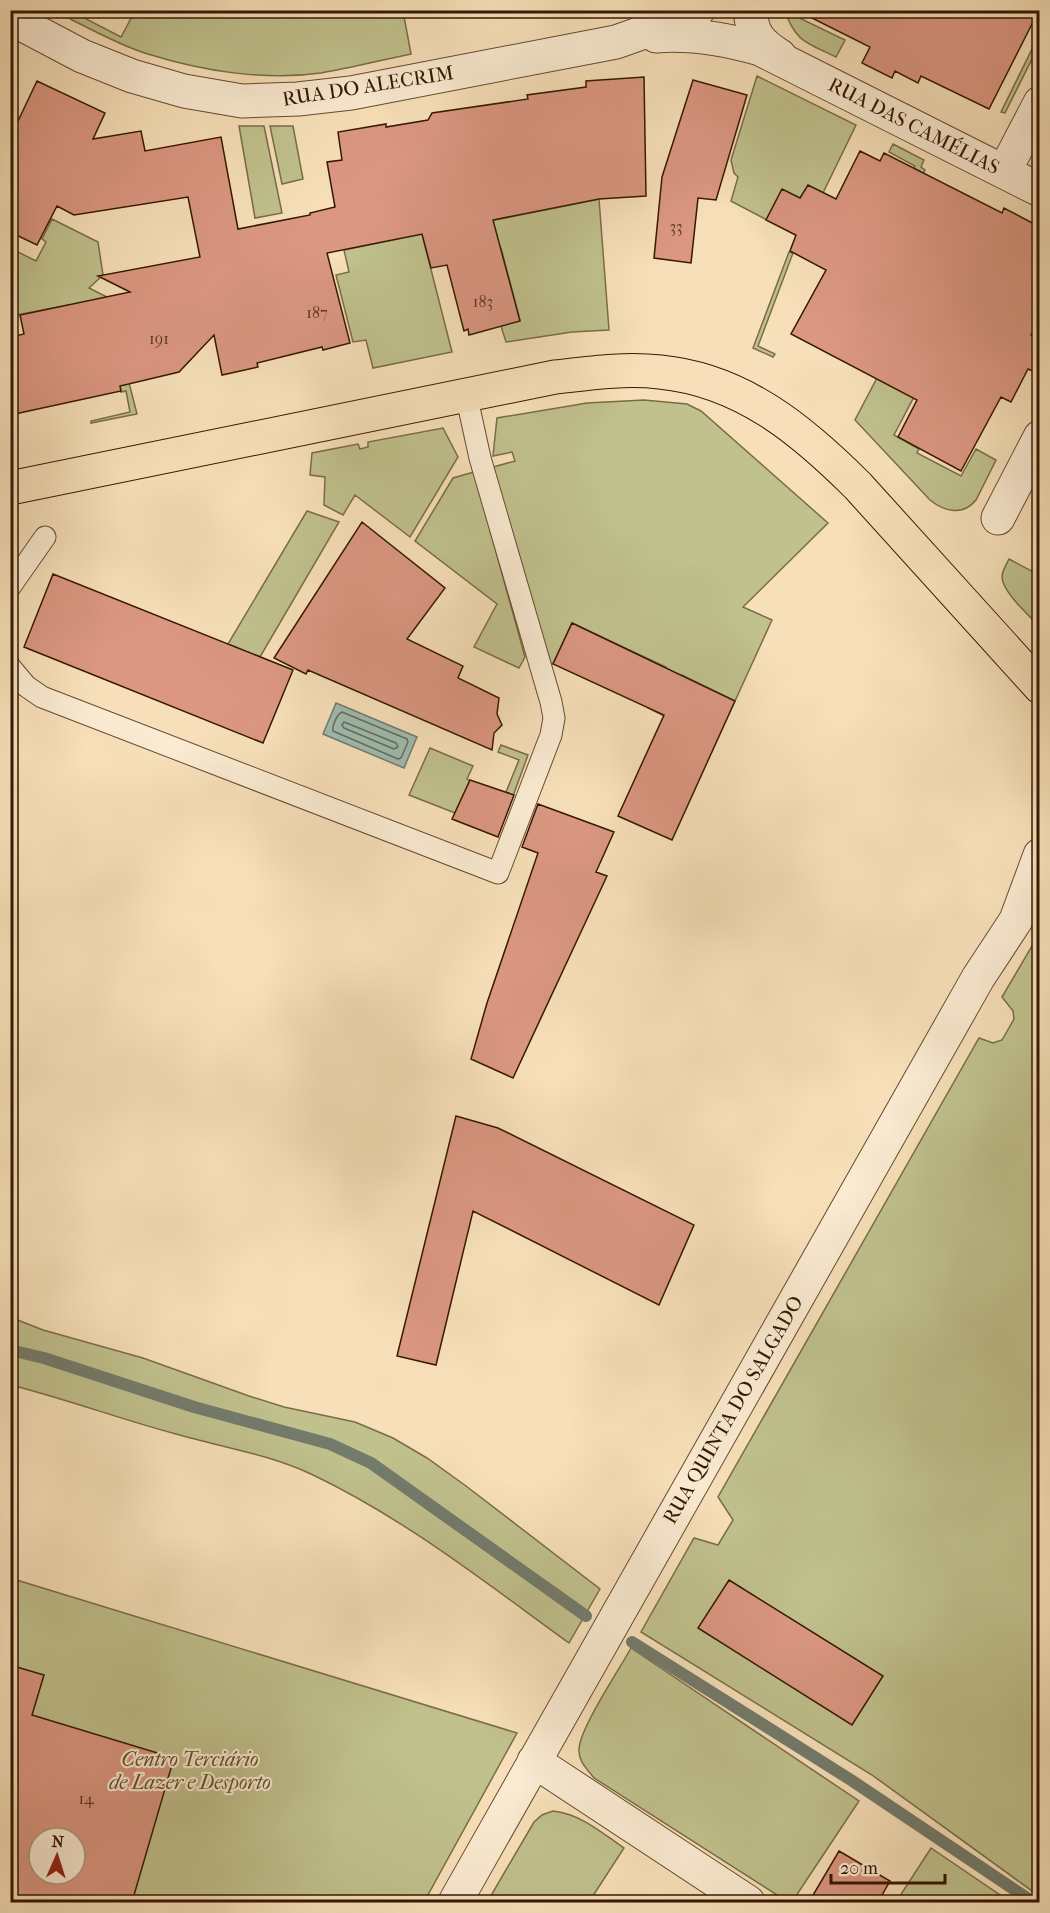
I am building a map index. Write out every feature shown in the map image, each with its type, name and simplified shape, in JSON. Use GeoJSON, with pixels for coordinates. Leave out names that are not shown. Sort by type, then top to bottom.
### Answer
{"type":"FeatureCollection","features":[{"type":"Feature","properties":{"kind":"main road"},"geometry":{"type":"LineString","coordinates":[[10,488],[555,377],[626,370],[687,375],[739,394],[796,428],[827,455],[858,486],[1040,687]]}},
{"type":"Feature","properties":{"kind":"street","name":"RUA DO ALECRIM"},"geometry":{"type":"LineString","coordinates":[[16,21],[82,56],[132,76],[184,91],[242,101],[298,99],[351,93],[616,42],[689,16],[698,10]]}},
{"type":"Feature","properties":{"kind":"street","name":"RUA DAS CAMÉLIAS"},"geometry":{"type":"LineString","coordinates":[[750,10],[753,30],[762,44],[788,62]]}},
{"type":"Feature","properties":{"kind":"street","name":"RUA DAS CAMÉLIAS"},"geometry":{"type":"LineString","coordinates":[[616,42],[658,35],[693,35],[760,49],[1040,190]]}},
{"type":"Feature","properties":{"kind":"street"},"geometry":{"type":"LineString","coordinates":[[1004,172],[1040,103]]}},
{"type":"Feature","properties":{"kind":"street"},"geometry":{"type":"LineString","coordinates":[[998,518],[1040,437]]}},
{"type":"Feature","properties":{"kind":"street","name":"RUA QUINTA DO SALGADO"},"geometry":{"type":"LineString","coordinates":[[455,1902],[978,978],[1028,910],[1040,855]]}},
{"type":"Feature","properties":{"kind":"street"},"geometry":{"type":"LineString","coordinates":[[534,1761],[748,1902]]}},
{"type":"Feature","properties":{"kind":"lane"},"geometry":{"type":"LineString","coordinates":[[10,667],[27,686],[42,697],[498,873],[551,735],[554,718],[480,458],[466,394]]}},
{"type":"Feature","properties":{"kind":"lane"},"geometry":{"type":"LineString","coordinates":[[10,587],[45,537]]}},
{"type":"Feature","properties":{"kind":"green space"},"geometry":{"type":"Polygon","coordinates":[[[62,11],[77,11],[86,19],[121,37],[135,11],[403,11],[411,54],[321,73],[278,76],[234,73],[190,65],[138,51],[72,20],[62,11]]]}},
{"type":"Feature","properties":{"kind":"green space"},"geometry":{"type":"Polygon","coordinates":[[[785,11],[845,40],[836,57],[804,41],[794,30],[785,11]]]}},
{"type":"Feature","properties":{"kind":"green space"},"geometry":{"type":"Polygon","coordinates":[[[1035,43],[1039,45],[1005,113],[1001,112],[1035,43]]]}},
{"type":"Feature","properties":{"kind":"green space"},"geometry":{"type":"Polygon","coordinates":[[[757,76],[856,125],[801,238],[731,201],[738,177],[734,173],[731,160],[757,76]]]}},
{"type":"Feature","properties":{"kind":"green space"},"geometry":{"type":"Polygon","coordinates":[[[239,126],[264,126],[282,213],[255,218],[239,126]]]}},
{"type":"Feature","properties":{"kind":"green space"},"geometry":{"type":"Polygon","coordinates":[[[270,126],[293,126],[303,179],[282,184],[270,126]]]}},
{"type":"Feature","properties":{"kind":"green space"},"geometry":{"type":"Polygon","coordinates":[[[893,144],[924,160],[921,167],[925,170],[884,250],[875,246],[915,166],[889,152],[893,144]]]}},
{"type":"Feature","properties":{"kind":"green space"},"geometry":{"type":"Polygon","coordinates":[[[599,199],[609,330],[572,332],[506,342],[501,326],[520,320],[501,248],[461,227],[599,199]]]}},
{"type":"Feature","properties":{"kind":"green space"},"geometry":{"type":"Polygon","coordinates":[[[52,219],[98,242],[103,275],[89,288],[107,297],[137,414],[91,423],[91,421],[130,412],[126,391],[121,392],[117,367],[68,305],[11,316],[10,248],[36,261],[46,242],[42,239],[52,219]]]}},
{"type":"Feature","properties":{"kind":"green space"},"geometry":{"type":"Polygon","coordinates":[[[422,234],[452,352],[373,368],[366,340],[353,342],[336,275],[349,272],[344,250],[422,234]]]}},
{"type":"Feature","properties":{"kind":"green space"},"geometry":{"type":"Polygon","coordinates":[[[789,252],[793,253],[758,346],[775,354],[773,357],[753,348],[789,252]]]}},
{"type":"Feature","properties":{"kind":"green space"},"geometry":{"type":"Polygon","coordinates":[[[909,317],[917,391],[894,435],[919,449],[917,453],[961,476],[976,449],[996,460],[976,500],[960,510],[942,507],[930,500],[855,420],[909,317]]]}},
{"type":"Feature","properties":{"kind":"green space"},"geometry":{"type":"Polygon","coordinates":[[[644,400],[687,404],[701,411],[828,523],[743,607],[772,620],[735,701],[682,675],[664,716],[648,708],[666,667],[572,623],[553,664],[550,663],[493,467],[515,461],[512,452],[493,456],[497,418],[587,403],[644,400]]]}},
{"type":"Feature","properties":{"kind":"green space"},"geometry":{"type":"Polygon","coordinates":[[[443,428],[458,457],[410,537],[355,495],[343,515],[324,505],[325,477],[310,475],[312,453],[358,444],[360,449],[368,447],[368,442],[443,428]]]}},
{"type":"Feature","properties":{"kind":"green space"},"geometry":{"type":"Polygon","coordinates":[[[474,472],[525,657],[519,668],[474,647],[497,604],[415,541],[453,478],[474,472]]]}},
{"type":"Feature","properties":{"kind":"green space"},"geometry":{"type":"Polygon","coordinates":[[[307,511],[339,522],[260,657],[228,644],[307,511]]]}},
{"type":"Feature","properties":{"kind":"green space"},"geometry":{"type":"Polygon","coordinates":[[[1009,559],[1039,575],[1039,626],[1012,597],[1003,583],[1003,572],[1009,559]]]}},
{"type":"Feature","properties":{"kind":"green space"},"geometry":{"type":"Polygon","coordinates":[[[501,745],[528,755],[505,818],[500,816],[509,793],[506,792],[519,760],[498,752],[501,745]]]}},
{"type":"Feature","properties":{"kind":"green space"},"geometry":{"type":"Polygon","coordinates":[[[430,748],[473,766],[467,779],[470,781],[455,813],[409,795],[430,748]]]}},
{"type":"Feature","properties":{"kind":"green space"},"geometry":{"type":"Polygon","coordinates":[[[1039,934],[1039,1896],[872,1775],[641,1632],[694,1538],[718,1545],[733,1520],[718,1497],[979,1038],[993,1043],[1002,1040],[1014,1019],[1013,1011],[1002,997],[1039,934]]]}},
{"type":"Feature","properties":{"kind":"green space"},"geometry":{"type":"Polygon","coordinates":[[[10,1317],[43,1330],[143,1358],[284,1407],[355,1422],[393,1438],[427,1458],[466,1486],[600,1589],[569,1643],[412,1531],[345,1491],[311,1474],[261,1456],[193,1439],[11,1385],[10,1317]]]}},
{"type":"Feature","properties":{"kind":"green space","name":"Centro Terciário de Lazer e Desporto"},"geometry":{"type":"Polygon","coordinates":[[[10,1578],[517,1733],[424,1902],[11,1902],[10,1578]]]}},
{"type":"Feature","properties":{"kind":"green space"},"geometry":{"type":"Polygon","coordinates":[[[631,1648],[859,1801],[792,1902],[788,1902],[594,1778],[584,1765],[579,1749],[586,1727],[631,1648]]]}},
{"type":"Feature","properties":{"kind":"green space"},"geometry":{"type":"Polygon","coordinates":[[[553,1811],[582,1820],[624,1848],[589,1902],[494,1902],[489,1899],[534,1822],[542,1815],[553,1811]]]}},
{"type":"Feature","properties":{"kind":"green space"},"geometry":{"type":"Polygon","coordinates":[[[931,1848],[1003,1897],[999,1902],[896,1902],[931,1848]]]}},
{"type":"Feature","properties":{"kind":"water"},"geometry":{"type":"Polygon","coordinates":[[[336,703],[417,737],[404,768],[323,734],[336,703]]]}},
{"type":"Feature","properties":{"kind":"building"},"geometry":{"type":"Polygon","coordinates":[[[796,10],[1039,10],[989,109],[921,76],[918,83],[895,71],[892,78],[862,63],[870,47],[796,10]]]}},
{"type":"Feature","properties":{"kind":"building"},"geometry":{"type":"Polygon","coordinates":[[[644,77],[646,196],[599,199],[493,220],[520,321],[469,335],[468,329],[464,331],[447,265],[431,268],[422,234],[327,253],[350,343],[323,350],[322,347],[257,363],[258,367],[222,375],[214,335],[179,372],[120,386],[121,391],[10,415],[10,337],[24,334],[20,315],[130,292],[98,276],[200,257],[188,197],[74,215],[57,206],[37,245],[10,232],[10,138],[37,81],[105,113],[93,139],[141,131],[145,151],[221,137],[238,229],[310,215],[310,213],[335,207],[327,162],[342,160],[338,132],[428,120],[432,113],[528,99],[527,95],[586,87],[586,81],[644,77]]]}},
{"type":"Feature","properties":{"kind":"building"},"geometry":{"type":"Polygon","coordinates":[[[693,80],[747,95],[716,200],[698,198],[691,263],[654,258],[662,177],[693,80]]]}},
{"type":"Feature","properties":{"kind":"building"},"geometry":{"type":"Polygon","coordinates":[[[860,151],[880,161],[884,153],[1002,213],[1004,208],[1040,227],[1040,319],[1031,335],[1040,339],[1040,374],[1028,369],[1011,402],[1001,397],[961,471],[898,437],[917,400],[791,334],[826,270],[790,251],[796,235],[766,220],[782,189],[800,198],[808,185],[836,199],[860,151]]]}},
{"type":"Feature","properties":{"kind":"building"},"geometry":{"type":"Polygon","coordinates":[[[362,522],[445,588],[407,639],[463,666],[458,678],[499,698],[497,714],[502,725],[494,733],[492,750],[308,670],[306,674],[274,658],[362,522]]]}},
{"type":"Feature","properties":{"kind":"building"},"geometry":{"type":"Polygon","coordinates":[[[53,574],[293,670],[263,743],[24,647],[53,574]]]}},
{"type":"Feature","properties":{"kind":"building"},"geometry":{"type":"Polygon","coordinates":[[[572,623],[735,701],[672,840],[618,816],[664,715],[553,664],[572,623]]]}},
{"type":"Feature","properties":{"kind":"building"},"geometry":{"type":"Polygon","coordinates":[[[470,780],[514,795],[498,837],[452,819],[470,780]]]}},
{"type":"Feature","properties":{"kind":"building"},"geometry":{"type":"Polygon","coordinates":[[[538,804],[614,832],[596,872],[607,876],[513,1078],[471,1059],[487,1003],[538,853],[522,847],[538,804]]]}},
{"type":"Feature","properties":{"kind":"building"},"geometry":{"type":"Polygon","coordinates":[[[456,1116],[498,1128],[694,1225],[659,1305],[473,1211],[436,1365],[397,1356],[456,1116]]]}},
{"type":"Feature","properties":{"kind":"building"},"geometry":{"type":"Polygon","coordinates":[[[729,1580],[883,1676],[852,1725],[698,1628],[729,1580]]]}},
{"type":"Feature","properties":{"kind":"building"},"geometry":{"type":"Polygon","coordinates":[[[10,1665],[44,1675],[32,1715],[174,1758],[132,1902],[33,1902],[11,1896],[18,1871],[10,1868],[10,1665]]]}},
{"type":"Feature","properties":{"kind":"building"},"geometry":{"type":"Polygon","coordinates":[[[839,1851],[890,1881],[878,1902],[809,1902],[839,1851]]]}},
{"type":"Feature","properties":{"kind":"waterway"},"geometry":{"type":"LineString","coordinates":[[10,1350],[44,1358],[194,1407],[330,1444],[371,1463],[586,1616]]}},
{"type":"Feature","properties":{"kind":"waterway"},"geometry":{"type":"LineString","coordinates":[[632,1642],[851,1780],[1033,1902]]}}]}
